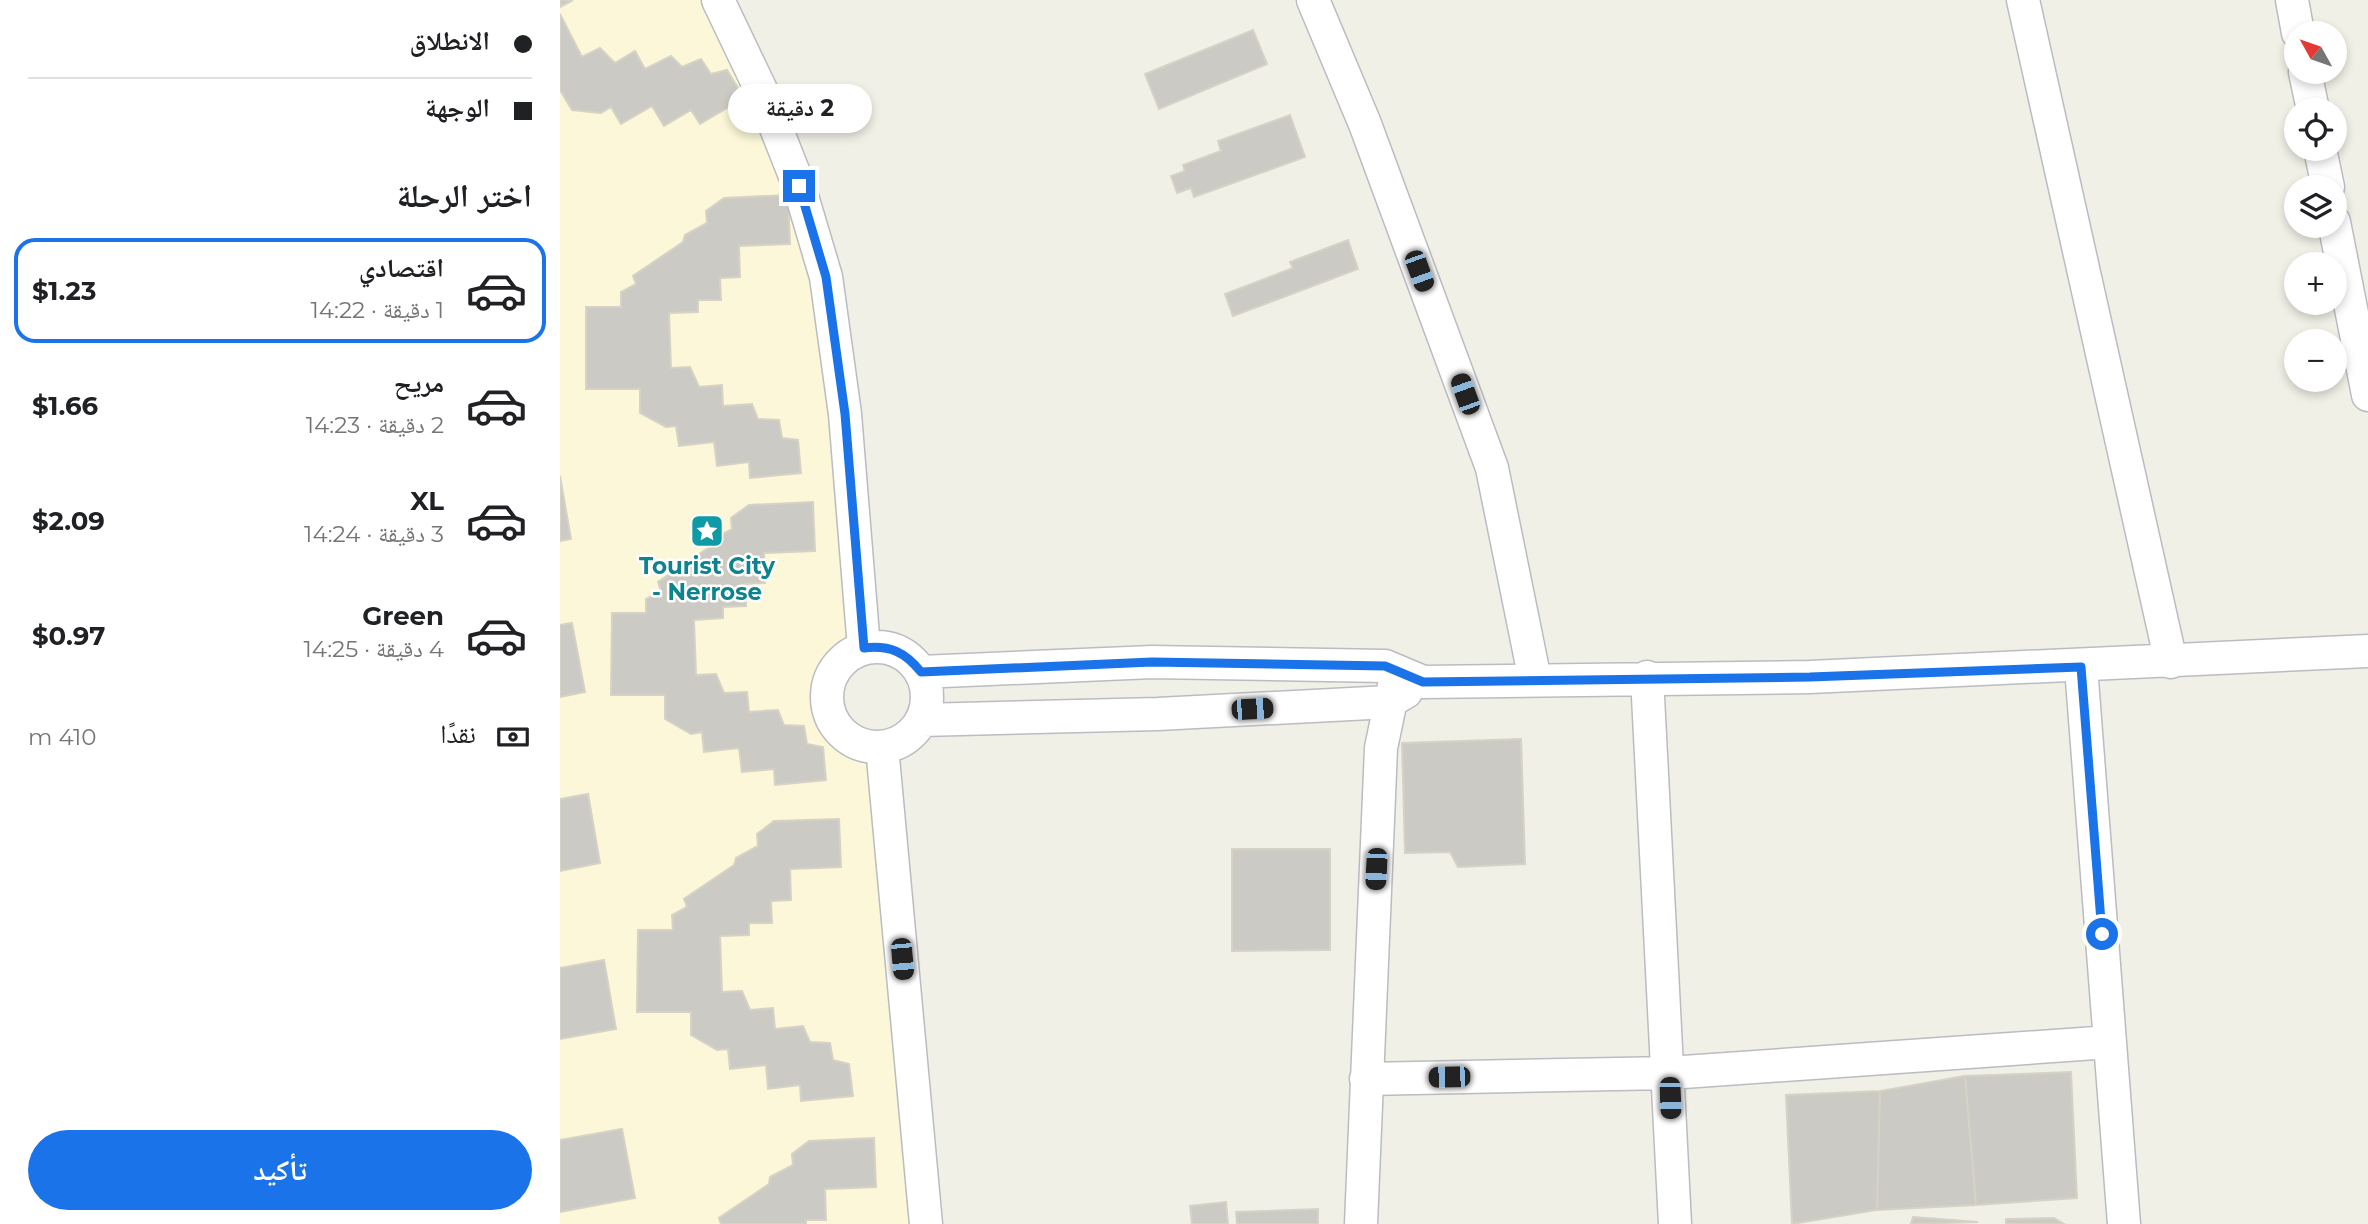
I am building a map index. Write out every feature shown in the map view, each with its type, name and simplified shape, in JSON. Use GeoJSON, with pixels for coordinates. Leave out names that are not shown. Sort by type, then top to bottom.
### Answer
{"type":"FeatureCollection","features":[{"type":"Feature","properties":{"kind":"street"},"geometry":{"type":"LineString","coordinates":[[718,0],[761,90],[799,186],[826,277],[845,414],[864,648]]}},
{"type":"Feature","properties":{"kind":"street"},"geometry":{"type":"LineString","coordinates":[[1313,0],[1365,124],[1492,468],[1535,680]]}},
{"type":"Feature","properties":{"kind":"street"},"geometry":{"type":"LineString","coordinates":[[2024,0],[2171,662]]}},
{"type":"Feature","properties":{"kind":"street"},"geometry":{"type":"LineString","coordinates":[[2292,0],[2296,21]]}},
{"type":"Feature","properties":{"kind":"street"},"geometry":{"type":"LineString","coordinates":[[2337,238],[2368,395]]}},
{"type":"Feature","properties":{"kind":"street"},"geometry":{"type":"LineString","coordinates":[[880,646],[897,650],[911,659],[921,672],[927,687],[927,704],[922,720],[912,733],[898,743],[882,747],[865,746],[850,740],[837,728],[829,714],[826,697],[829,681],[837,666],[849,654],[880,646]]}},
{"type":"Feature","properties":{"kind":"street"},"geometry":{"type":"LineString","coordinates":[[921,672],[1152,662],[1385,666],[1410,677],[1535,680],[1810,677],[2081,667],[2368,651]]}},
{"type":"Feature","properties":{"kind":"street"},"geometry":{"type":"LineString","coordinates":[[1272,664],[1276,708]]}},
{"type":"Feature","properties":{"kind":"street"},"geometry":{"type":"LineString","coordinates":[[2081,667],[2124,1224]]}},
{"type":"Feature","properties":{"kind":"street"},"geometry":{"type":"LineString","coordinates":[[1361,1224],[1381,748],[1389,702],[1410,677]]}},
{"type":"Feature","properties":{"kind":"street"},"geometry":{"type":"LineString","coordinates":[[1647,677],[1670,1073],[1675,1224]]}},
{"type":"Feature","properties":{"kind":"street"},"geometry":{"type":"LineString","coordinates":[[922,720],[1389,702]]}},
{"type":"Feature","properties":{"kind":"street"},"geometry":{"type":"LineString","coordinates":[[882,747],[926,1224]]}},
{"type":"Feature","properties":{"kind":"street"},"geometry":{"type":"LineString","coordinates":[[1366,1079],[1670,1073],[2110,1042]]}},
{"type":"Feature","properties":{"kind":"sand","name":"Tourist City - Nerrose"},"geometry":{"type":"Polygon","coordinates":[[[560,0],[718,0],[799,186],[864,648],[845,659],[833,673],[827,689],[827,705],[833,721],[844,733],[860,743],[882,747],[926,1224],[560,1224],[560,0]]]}},
{"type":"Feature","properties":{"kind":"building"},"geometry":{"type":"Polygon","coordinates":[[[560,0],[573,0],[560,7],[560,0]]]}},
{"type":"Feature","properties":{"kind":"building"},"geometry":{"type":"Polygon","coordinates":[[[560,14],[582,57],[600,48],[615,63],[635,51],[645,69],[671,56],[682,67],[701,59],[711,74],[727,70],[744,98],[700,124],[691,110],[664,126],[652,106],[621,124],[611,107],[601,113],[572,110],[560,90],[560,14]]]}},
{"type":"Feature","properties":{"kind":"building"},"geometry":{"type":"Polygon","coordinates":[[[1253,30],[1267,64],[1159,109],[1145,74],[1253,30]]]}},
{"type":"Feature","properties":{"kind":"building"},"geometry":{"type":"Polygon","coordinates":[[[1290,115],[1305,157],[1194,197],[1191,188],[1177,193],[1171,176],[1185,171],[1183,165],[1221,151],[1218,141],[1290,115]]]}},
{"type":"Feature","properties":{"kind":"building"},"geometry":{"type":"Polygon","coordinates":[[[788,195],[790,244],[739,246],[740,277],[720,278],[721,300],[698,300],[698,312],[669,313],[671,368],[690,367],[699,387],[722,385],[723,406],[752,404],[758,419],[779,420],[782,438],[798,440],[801,473],[750,478],[749,462],[717,466],[714,442],[679,446],[676,426],[666,427],[640,413],[640,389],[586,389],[586,307],[621,307],[621,292],[636,284],[633,276],[683,242],[685,235],[707,223],[706,211],[724,198],[788,195]]]}},
{"type":"Feature","properties":{"kind":"building"},"geometry":{"type":"Polygon","coordinates":[[[1348,240],[1358,269],[1233,316],[1225,294],[1293,268],[1290,262],[1348,240]]]}},
{"type":"Feature","properties":{"kind":"building"},"geometry":{"type":"Polygon","coordinates":[[[560,476],[571,539],[560,541],[560,476]]]}},
{"type":"Feature","properties":{"kind":"building"},"geometry":{"type":"Polygon","coordinates":[[[813,502],[815,551],[764,553],[765,583],[745,584],[746,606],[723,607],[723,618],[694,620],[696,675],[716,674],[724,693],[747,692],[749,712],[778,710],[784,725],[804,726],[807,744],[823,747],[826,780],[775,785],[774,769],[742,772],[739,748],[704,752],[702,732],[691,734],[665,719],[665,695],[611,695],[612,613],[646,613],[646,599],[661,591],[658,582],[708,548],[710,541],[732,529],[731,518],[749,505],[813,502]]]}},
{"type":"Feature","properties":{"kind":"building"},"geometry":{"type":"Polygon","coordinates":[[[572,623],[585,692],[560,697],[560,625],[572,623]]]}},
{"type":"Feature","properties":{"kind":"building"},"geometry":{"type":"Polygon","coordinates":[[[1521,739],[1525,864],[1458,867],[1450,852],[1405,853],[1402,743],[1521,739]]]}},
{"type":"Feature","properties":{"kind":"building"},"geometry":{"type":"Polygon","coordinates":[[[588,794],[600,863],[560,871],[560,799],[588,794]]]}},
{"type":"Feature","properties":{"kind":"building"},"geometry":{"type":"Polygon","coordinates":[[[839,819],[841,867],[790,869],[791,900],[771,901],[772,923],[749,923],[749,935],[720,936],[722,992],[742,991],[750,1010],[773,1008],[775,1029],[803,1026],[810,1042],[830,1043],[833,1060],[849,1064],[853,1096],[801,1101],[800,1085],[768,1089],[766,1065],[730,1069],[728,1049],[717,1050],[691,1035],[691,1012],[637,1012],[638,930],[673,930],[672,915],[687,907],[684,899],[734,865],[736,858],[758,846],[757,834],[774,821],[839,819]]]}},
{"type":"Feature","properties":{"kind":"building"},"geometry":{"type":"Polygon","coordinates":[[[1232,849],[1330,849],[1330,950],[1232,951],[1232,849]]]}},
{"type":"Feature","properties":{"kind":"building"},"geometry":{"type":"Polygon","coordinates":[[[604,960],[616,1029],[560,1039],[560,968],[604,960]]]}},
{"type":"Feature","properties":{"kind":"building"},"geometry":{"type":"Polygon","coordinates":[[[2071,1072],[2077,1198],[1976,1205],[1965,1076],[2071,1072]]]}},
{"type":"Feature","properties":{"kind":"building"},"geometry":{"type":"Polygon","coordinates":[[[1965,1076],[1976,1205],[1877,1210],[1880,1091],[1965,1076]]]}},
{"type":"Feature","properties":{"kind":"building"},"geometry":{"type":"Polygon","coordinates":[[[1880,1091],[1877,1210],[1792,1224],[1786,1095],[1880,1091]]]}},
{"type":"Feature","properties":{"kind":"building"},"geometry":{"type":"Polygon","coordinates":[[[622,1129],[635,1198],[560,1212],[560,1140],[622,1129]]]}},
{"type":"Feature","properties":{"kind":"building"},"geometry":{"type":"Polygon","coordinates":[[[874,1138],[876,1187],[825,1189],[826,1220],[806,1220],[806,1224],[721,1224],[719,1218],[769,1184],[770,1177],[793,1165],[792,1154],[809,1141],[874,1138]]]}},
{"type":"Feature","properties":{"kind":"building"},"geometry":{"type":"Polygon","coordinates":[[[1226,1202],[1228,1224],[1192,1224],[1190,1206],[1226,1202]]]}},
{"type":"Feature","properties":{"kind":"building"},"geometry":{"type":"Polygon","coordinates":[[[1318,1209],[1318,1224],[1237,1224],[1236,1212],[1318,1209]]]}},
{"type":"Feature","properties":{"kind":"building"},"geometry":{"type":"Polygon","coordinates":[[[1913,1217],[1978,1222],[1911,1224],[1913,1217]]]}},
{"type":"Feature","properties":{"kind":"building"},"geometry":{"type":"Polygon","coordinates":[[[2054,1218],[2064,1224],[2006,1224],[2006,1219],[2054,1218]]]}},
{"type":"Feature","properties":{"kind":"place","name":"Tourist City - Nerrose"},"geometry":{"type":"Point","coordinates":[707,531]}},
{"type":"Feature","properties":{"kind":"route"},"geometry":{"type":"LineString","coordinates":[[799,186],[826,277],[845,414],[864,648],[880,646],[897,650],[911,659],[921,672],[1152,662],[1385,666],[1423,682],[1647,677],[1810,677],[2081,667],[2102,934]]}}]}
